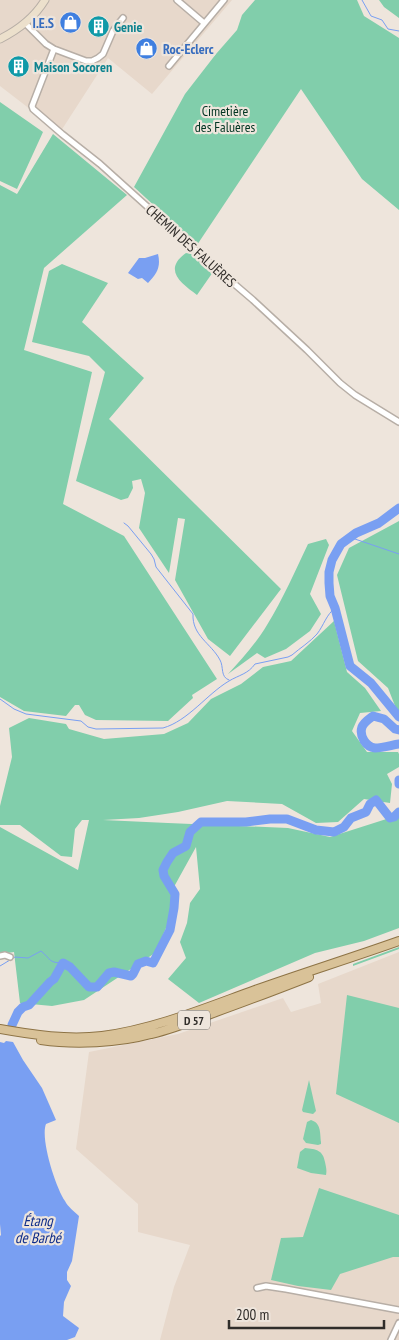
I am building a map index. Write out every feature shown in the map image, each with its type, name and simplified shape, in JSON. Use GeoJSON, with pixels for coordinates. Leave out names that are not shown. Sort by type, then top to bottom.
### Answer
{"type":"FeatureCollection","features":[{"type":"Feature","properties":{"kind":"main road","name":"D 57"},"geometry":{"type":"LineString","coordinates":[[0,1034],[48,1041],[72,1042],[126,1039],[150,1035],[278,989],[399,941]]}},
{"type":"Feature","properties":{"kind":"main road","name":"D 57"},"geometry":{"type":"LineString","coordinates":[[0,1029],[44,1036],[74,1037],[101,1036],[123,1032],[172,1020],[378,949]]}},
{"type":"Feature","properties":{"kind":"street"},"geometry":{"type":"LineString","coordinates":[[0,40],[25,24],[45,0]]}},
{"type":"Feature","properties":{"kind":"street"},"geometry":{"type":"LineString","coordinates":[[177,0],[204,23]]}},
{"type":"Feature","properties":{"kind":"street"},"geometry":{"type":"LineString","coordinates":[[169,66],[224,0]]}},
{"type":"Feature","properties":{"kind":"street"},"geometry":{"type":"LineString","coordinates":[[25,24],[54,49],[86,61],[92,61],[103,54],[113,31],[123,18]]}},
{"type":"Feature","properties":{"kind":"street","name":"CHEMIN DES FALUÈRES"},"geometry":{"type":"LineString","coordinates":[[54,49],[32,106],[33,109],[100,164],[253,300],[340,383],[355,395],[399,422]]}},
{"type":"Feature","properties":{"kind":"street"},"geometry":{"type":"LineString","coordinates":[[0,956],[10,957]]}},
{"type":"Feature","properties":{"kind":"street"},"geometry":{"type":"LineString","coordinates":[[258,1288],[266,1286],[286,1289],[399,1310]]}},
{"type":"Feature","properties":{"kind":"street"},"geometry":{"type":"LineString","coordinates":[[391,1340],[399,1323]]}},
{"type":"Feature","properties":{"kind":"shaded area"},"geometry":{"type":"Polygon","coordinates":[[[0,0],[232,0],[152,94],[108,58],[59,134],[0,86],[0,0]]]}},
{"type":"Feature","properties":{"kind":"shaded area"},"geometry":{"type":"Polygon","coordinates":[[[399,952],[399,1340],[160,1340],[174,1287],[190,1245],[138,1232],[138,1204],[76,1149],[89,1052],[178,1034],[283,998],[291,1012],[321,1003],[318,984],[399,952]]]}},
{"type":"Feature","properties":{"kind":"green space","name":"Cimetière des Faluères"},"geometry":{"type":"Polygon","coordinates":[[[255,0],[357,0],[364,16],[399,38],[399,210],[362,179],[301,89],[197,245],[134,187],[185,94],[237,30],[242,15],[255,0]]]}},
{"type":"Feature","properties":{"kind":"green space"},"geometry":{"type":"Polygon","coordinates":[[[379,0],[399,0],[399,18],[384,7],[379,0]]]}},
{"type":"Feature","properties":{"kind":"green space"},"geometry":{"type":"Polygon","coordinates":[[[0,102],[43,132],[17,189],[0,181],[0,102]]]}},
{"type":"Feature","properties":{"kind":"green space"},"geometry":{"type":"Polygon","coordinates":[[[53,134],[127,195],[44,268],[24,350],[92,372],[63,504],[124,536],[217,679],[192,695],[193,698],[168,721],[96,720],[85,715],[79,705],[75,705],[66,716],[24,711],[0,697],[0,185],[17,194],[53,134]]]}},
{"type":"Feature","properties":{"kind":"green space"},"geometry":{"type":"Polygon","coordinates":[[[186,253],[191,254],[213,272],[197,295],[181,281],[175,271],[175,265],[186,253]]]}},
{"type":"Feature","properties":{"kind":"green space"},"geometry":{"type":"Polygon","coordinates":[[[62,264],[108,283],[82,322],[144,378],[109,419],[281,589],[230,656],[208,639],[175,580],[185,519],[178,518],[169,573],[139,528],[145,493],[141,479],[132,481],[133,488],[128,498],[121,500],[76,481],[105,372],[89,356],[32,342],[49,271],[62,264]]]}},
{"type":"Feature","properties":{"kind":"green space"},"geometry":{"type":"Polygon","coordinates":[[[399,521],[399,716],[388,688],[358,661],[337,575],[349,548],[399,521]]]}},
{"type":"Feature","properties":{"kind":"green space"},"geometry":{"type":"Polygon","coordinates":[[[326,539],[329,545],[310,594],[321,614],[310,631],[286,649],[265,658],[257,653],[228,674],[254,644],[267,625],[284,595],[308,544],[326,539]]]}},
{"type":"Feature","properties":{"kind":"green space"},"geometry":{"type":"Polygon","coordinates":[[[334,621],[347,672],[365,688],[381,711],[360,713],[352,731],[367,752],[398,752],[399,754],[399,767],[387,774],[392,784],[390,803],[364,799],[338,822],[316,823],[282,804],[227,801],[178,812],[139,818],[103,820],[288,828],[330,837],[399,815],[399,928],[364,941],[315,953],[199,1003],[168,979],[186,958],[180,942],[187,923],[190,903],[200,889],[196,847],[175,885],[170,919],[155,953],[84,1000],[52,1006],[20,1003],[14,952],[0,954],[0,827],[78,870],[89,820],[82,820],[75,829],[72,857],[61,856],[20,825],[0,825],[0,806],[12,757],[9,728],[29,718],[66,724],[69,729],[104,739],[164,734],[188,723],[211,699],[241,684],[263,667],[291,661],[334,621]]]}},
{"type":"Feature","properties":{"kind":"green space"},"geometry":{"type":"Polygon","coordinates":[[[399,947],[399,949],[353,966],[353,964],[399,947]]]}},
{"type":"Feature","properties":{"kind":"green space"},"geometry":{"type":"Polygon","coordinates":[[[347,995],[399,1008],[399,1123],[336,1094],[347,995]]]}},
{"type":"Feature","properties":{"kind":"green space"},"geometry":{"type":"Polygon","coordinates":[[[309,1080],[316,1111],[313,1114],[303,1112],[302,1110],[309,1080]]]}},
{"type":"Feature","properties":{"kind":"green space"},"geometry":{"type":"Polygon","coordinates":[[[311,1120],[317,1123],[321,1144],[306,1143],[303,1139],[307,1122],[311,1120]]]}},
{"type":"Feature","properties":{"kind":"green space"},"geometry":{"type":"Polygon","coordinates":[[[305,1148],[316,1150],[323,1155],[326,1175],[311,1173],[297,1168],[300,1152],[305,1148]]]}},
{"type":"Feature","properties":{"kind":"green space"},"geometry":{"type":"Polygon","coordinates":[[[319,1188],[399,1215],[399,1257],[393,1257],[340,1274],[331,1290],[271,1280],[281,1238],[303,1237],[319,1188]]]}},
{"type":"Feature","properties":{"kind":"water"},"geometry":{"type":"Polygon","coordinates":[[[158,254],[158,270],[148,283],[142,278],[138,279],[128,273],[139,258],[158,254]]]}},
{"type":"Feature","properties":{"kind":"water","name":"Étang de Barbé"},"geometry":{"type":"Polygon","coordinates":[[[6,1041],[13,1042],[42,1088],[56,1120],[46,1124],[45,1141],[47,1152],[61,1195],[79,1216],[72,1261],[67,1272],[67,1280],[71,1286],[64,1302],[63,1316],[79,1328],[75,1337],[67,1340],[0,1340],[0,1042],[4,1043],[6,1041]]]}},
{"type":"Feature","properties":{"kind":"waterway"},"geometry":{"type":"LineString","coordinates":[[362,0],[371,16],[382,20],[388,29],[399,31]]}},
{"type":"Feature","properties":{"kind":"waterway"},"geometry":{"type":"LineString","coordinates":[[399,508],[379,523],[356,533],[341,544],[332,560],[329,572],[330,596],[335,608],[350,666],[371,683],[399,717]]}},
{"type":"Feature","properties":{"kind":"waterway"},"geometry":{"type":"LineString","coordinates":[[124,523],[151,554],[156,567],[193,614],[199,634],[216,654],[221,663],[224,677],[229,680]]}},
{"type":"Feature","properties":{"kind":"waterway"},"geometry":{"type":"LineString","coordinates":[[349,537],[399,554]]}},
{"type":"Feature","properties":{"kind":"waterway"},"geometry":{"type":"LineString","coordinates":[[0,699],[14,709],[26,714],[81,721],[88,727],[96,729],[163,728],[181,720],[221,686],[246,672],[255,664],[292,655],[317,634],[329,614],[335,608]]}},
{"type":"Feature","properties":{"kind":"waterway"},"geometry":{"type":"LineString","coordinates":[[399,730],[395,729],[384,719],[373,716],[364,724],[361,730],[364,740],[369,746],[381,748],[399,744]]}},
{"type":"Feature","properties":{"kind":"waterway"},"geometry":{"type":"LineString","coordinates":[[12,1025],[18,1012],[23,1007],[29,1005],[54,979],[63,963],[70,967],[89,987],[97,987],[109,973],[114,972],[131,976],[138,964],[146,961],[153,963],[170,930],[174,908],[175,894],[164,876],[163,870],[173,853],[186,846],[190,832],[201,822],[246,822],[287,819],[316,830],[334,832],[344,827],[351,818],[366,812],[370,804],[376,800],[390,818],[399,812]]}},
{"type":"Feature","properties":{"kind":"waterway"},"geometry":{"type":"LineString","coordinates":[[0,966],[15,957],[28,958],[41,951],[52,961],[63,963]]}},
{"type":"Feature","properties":{"kind":"place","name":"I.E.S"},"geometry":{"type":"Point","coordinates":[70,23]}},
{"type":"Feature","properties":{"kind":"place","name":"Genie"},"geometry":{"type":"Point","coordinates":[98,27]}},
{"type":"Feature","properties":{"kind":"place","name":"Roc-Eclerc"},"geometry":{"type":"Point","coordinates":[147,49]}},
{"type":"Feature","properties":{"kind":"place","name":"Maison Socoren"},"geometry":{"type":"Point","coordinates":[18,67]}}]}
